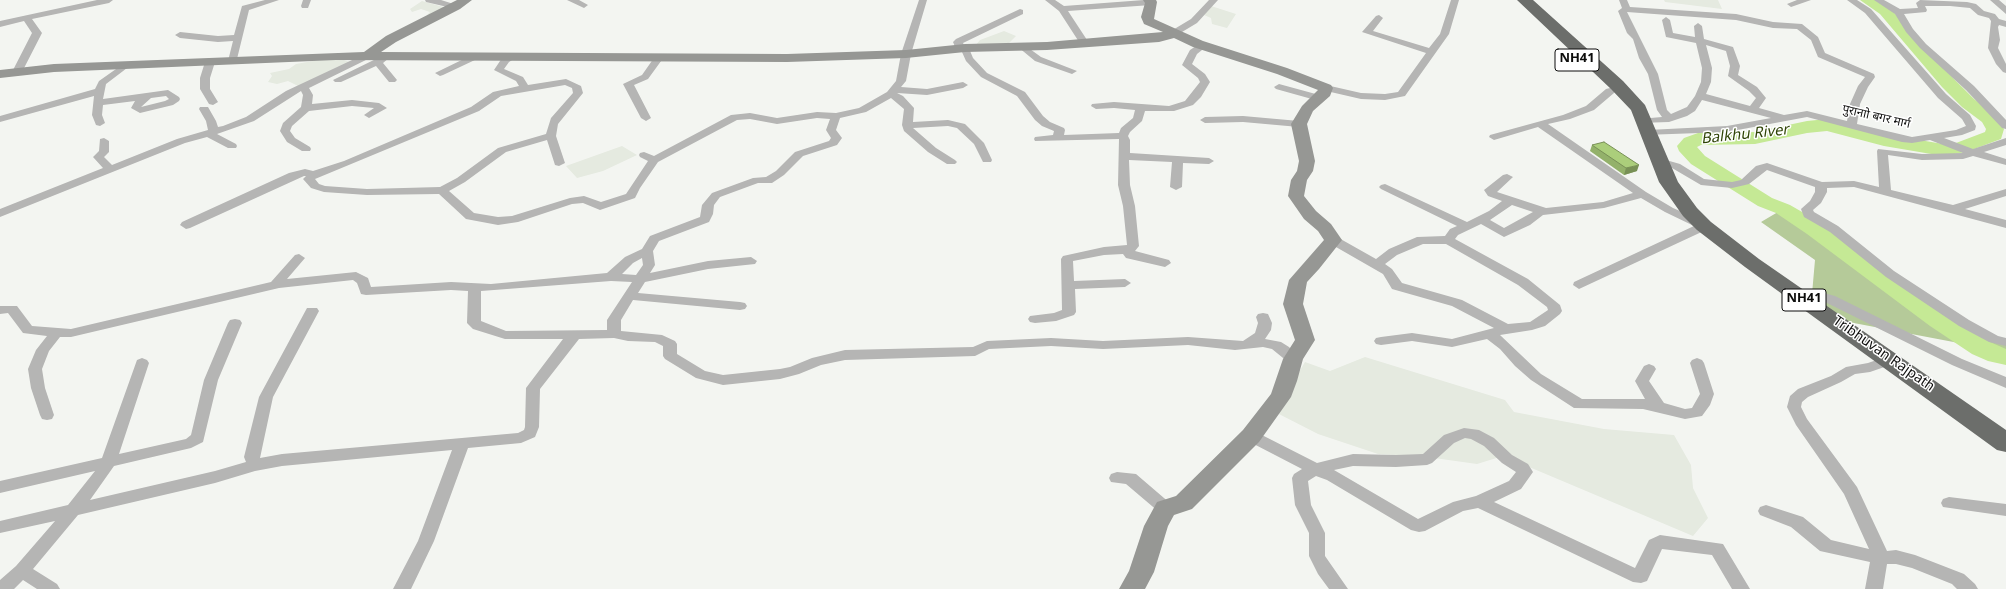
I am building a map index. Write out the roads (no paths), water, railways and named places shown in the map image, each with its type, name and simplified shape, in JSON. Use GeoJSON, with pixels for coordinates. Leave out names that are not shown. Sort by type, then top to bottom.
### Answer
{"type":"FeatureCollection","features":[{"type":"Feature","properties":{"kind":"highway","name":"Tribhuvan Rajpath"},"geometry":{"type":"LineString","coordinates":[[1512,0],[1610,91],[1645,127]]}},
{"type":"Feature","properties":{"kind":"highway","name":"Tribhuvan Rajpath"},"geometry":{"type":"LineString","coordinates":[[1524,0],[1632,100],[1639,109],[1659,161],[1680,198],[1704,226],[1724,243],[1891,360],[2006,444]]}},
{"type":"Feature","properties":{"kind":"street"},"geometry":{"type":"LineString","coordinates":[[0,24],[108,0]]}},
{"type":"Feature","properties":{"kind":"street"},"geometry":{"type":"LineString","coordinates":[[233,61],[245,4],[275,0]]}},
{"type":"Feature","properties":{"kind":"street"},"geometry":{"type":"LineString","coordinates":[[429,0],[461,3]]}},
{"type":"Feature","properties":{"kind":"street"},"geometry":{"type":"LineString","coordinates":[[571,0],[584,5]]}},
{"type":"Feature","properties":{"kind":"street"},"geometry":{"type":"LineString","coordinates":[[442,190],[470,216],[498,221],[514,219],[570,201],[584,199],[600,206],[631,196],[649,158],[735,117],[750,116],[777,121],[817,114],[836,116],[862,110],[893,92],[901,82],[906,54],[922,0]]}},
{"type":"Feature","properties":{"kind":"street"},"geometry":{"type":"LineString","coordinates":[[1049,0],[1062,9],[1084,43]]}},
{"type":"Feature","properties":{"kind":"street"},"geometry":{"type":"LineString","coordinates":[[0,74],[54,68],[233,61],[474,57],[787,58],[906,54],[963,49],[1023,47],[1158,38],[1174,33],[1194,20],[1214,0]]}},
{"type":"Feature","properties":{"kind":"street"},"geometry":{"type":"LineString","coordinates":[[1279,87],[1361,96],[1385,97],[1401,94],[1444,34],[1455,0]]}},
{"type":"Feature","properties":{"kind":"street"},"geometry":{"type":"LineString","coordinates":[[1622,0],[1627,9],[1736,17],[1773,25],[1799,26],[1814,38],[1822,54],[1869,74],[1870,77],[1862,86],[1855,104],[1851,126]]}},
{"type":"Feature","properties":{"kind":"street"},"geometry":{"type":"LineString","coordinates":[[1791,4],[1807,0]]}},
{"type":"Feature","properties":{"kind":"street","name":"पुरानाो बगर मार्ग"},"geometry":{"type":"LineString","coordinates":[[1645,127],[1727,129],[1807,114],[1902,139],[1936,139],[1971,128],[1966,117],[1942,96],[1868,11],[1851,0]]}},
{"type":"Feature","properties":{"kind":"street"},"geometry":{"type":"LineString","coordinates":[[1878,0],[1898,12],[1909,30],[1923,46],[1989,107],[2006,126]]}},
{"type":"Feature","properties":{"kind":"street"},"geometry":{"type":"LineString","coordinates":[[1062,9],[1150,1],[1147,17],[1149,21],[1202,46],[1282,71],[1323,93]]}},
{"type":"Feature","properties":{"kind":"street"},"geometry":{"type":"LineString","coordinates":[[0,213],[110,169],[210,132],[228,128],[250,119],[271,104],[377,58],[391,39],[461,3]]}},
{"type":"Feature","properties":{"kind":"street"},"geometry":{"type":"LineString","coordinates":[[1898,12],[1922,10],[1920,3],[1950,3],[1973,6],[1981,13],[1992,16],[1996,21],[2006,24]]}},
{"type":"Feature","properties":{"kind":"street"},"geometry":{"type":"LineString","coordinates":[[2000,3],[2006,11]]}},
{"type":"Feature","properties":{"kind":"street"},"geometry":{"type":"LineString","coordinates":[[1622,11],[1632,33],[1638,38],[1644,58],[1654,74],[1662,110],[1669,119]]}},
{"type":"Feature","properties":{"kind":"street"},"geometry":{"type":"LineString","coordinates":[[1020,12],[958,42],[969,59],[984,75],[1021,94],[1046,124],[1060,130],[1058,137]]}},
{"type":"Feature","properties":{"kind":"street"},"geometry":{"type":"LineString","coordinates":[[17,72],[37,33],[26,18]]}},
{"type":"Feature","properties":{"kind":"street"},"geometry":{"type":"LineString","coordinates":[[1380,18],[1367,32],[1432,52]]}},
{"type":"Feature","properties":{"kind":"street"},"geometry":{"type":"LineString","coordinates":[[1666,20],[1669,35],[1724,46],[1730,49],[1735,66],[1733,76],[1753,89],[1761,98],[1753,109]]}},
{"type":"Feature","properties":{"kind":"street"},"geometry":{"type":"LineString","coordinates":[[1996,21],[1994,27],[1995,40],[1993,48],[1999,62],[2006,70]]}},
{"type":"Feature","properties":{"kind":"street"},"geometry":{"type":"LineString","coordinates":[[1645,127],[1683,114],[1691,109],[1700,96],[1706,82],[1707,68],[1698,26]]}},
{"type":"Feature","properties":{"kind":"street"},"geometry":{"type":"LineString","coordinates":[[180,35],[218,40],[239,38]]}},
{"type":"Feature","properties":{"kind":"street"},"geometry":{"type":"LineString","coordinates":[[1096,106],[1114,105],[1141,108],[1177,108],[1193,101],[1205,82],[1202,76],[1187,63],[1193,52],[1202,46]]}},
{"type":"Feature","properties":{"kind":"street"},"geometry":{"type":"LineString","coordinates":[[1023,47],[1038,59],[1072,71]]}},
{"type":"Feature","properties":{"kind":"street"},"geometry":{"type":"LineString","coordinates":[[440,73],[474,57]]}},
{"type":"Feature","properties":{"kind":"street"},"geometry":{"type":"LineString","coordinates":[[512,57],[505,60],[499,70],[520,79],[525,88]]}},
{"type":"Feature","properties":{"kind":"street"},"geometry":{"type":"LineString","coordinates":[[646,118],[628,84],[644,77],[659,57]]}},
{"type":"Feature","properties":{"kind":"street"},"geometry":{"type":"LineString","coordinates":[[377,58],[392,80]]}},
{"type":"Feature","properties":{"kind":"street"},"geometry":{"type":"LineString","coordinates":[[210,62],[205,78],[205,89],[213,102]]}},
{"type":"Feature","properties":{"kind":"street"},"geometry":{"type":"LineString","coordinates":[[100,123],[97,114],[99,91],[102,83],[126,65]]}},
{"type":"Feature","properties":{"kind":"street"},"geometry":{"type":"LineString","coordinates":[[551,136],[502,150],[461,180],[442,190],[368,192],[324,189],[315,186],[309,178],[313,175],[348,163],[408,136],[475,109],[497,94],[561,82],[576,86],[578,93],[556,118],[551,136],[559,163]]}},
{"type":"Feature","properties":{"kind":"street"},"geometry":{"type":"LineString","coordinates":[[893,92],[931,92],[963,85]]}},
{"type":"Feature","properties":{"kind":"street"},"geometry":{"type":"LineString","coordinates":[[306,90],[306,108]]}},
{"type":"Feature","properties":{"kind":"street"},"geometry":{"type":"LineString","coordinates":[[0,119],[99,91]]}},
{"type":"Feature","properties":{"kind":"street"},"geometry":{"type":"LineString","coordinates":[[1494,137],[1566,117],[1590,108],[1610,91]]}},
{"type":"Feature","properties":{"kind":"street"},"geometry":{"type":"LineString","coordinates":[[893,92],[909,108],[907,125],[909,131],[951,162]]}},
{"type":"Feature","properties":{"kind":"street"},"geometry":{"type":"LineString","coordinates":[[1323,93],[1307,109],[1299,124],[1307,161],[1305,171],[1299,180],[1296,196],[1310,215],[1325,228],[1333,240],[1377,264],[1388,272],[1397,286],[1457,303],[1477,312],[1506,329]]}},
{"type":"Feature","properties":{"kind":"street"},"geometry":{"type":"LineString","coordinates":[[1700,96],[1782,118]]}},
{"type":"Feature","properties":{"kind":"street"},"geometry":{"type":"LineString","coordinates":[[98,103],[147,97]]}},
{"type":"Feature","properties":{"kind":"street"},"geometry":{"type":"LineString","coordinates":[[306,149],[291,140],[285,131],[287,125],[306,108],[352,102],[363,105],[380,106],[382,108],[369,115]]}},
{"type":"Feature","properties":{"kind":"street"},"geometry":{"type":"LineString","coordinates":[[1989,107],[2006,110]]}},
{"type":"Feature","properties":{"kind":"street"},"geometry":{"type":"LineString","coordinates":[[1035,319],[1067,314],[1069,312],[1067,259],[1104,251],[1128,250],[1133,246],[1133,233],[1124,185],[1124,136],[1125,130],[1133,125],[1138,119],[1141,108]]}},
{"type":"Feature","properties":{"kind":"street"},"geometry":{"type":"LineString","coordinates":[[204,109],[210,132],[232,146]]}},
{"type":"Feature","properties":{"kind":"street"},"geometry":{"type":"LineString","coordinates":[[611,277],[629,260],[647,251],[654,240],[705,219],[708,205],[716,195],[757,180],[768,180],[780,173],[799,154],[822,145],[833,143],[837,138],[832,130],[836,116]]}},
{"type":"Feature","properties":{"kind":"street"},"geometry":{"type":"LineString","coordinates":[[1205,120],[1243,119],[1299,124]]}},
{"type":"Feature","properties":{"kind":"street"},"geometry":{"type":"LineString","coordinates":[[907,125],[948,123],[961,126],[979,143],[987,160]]}},
{"type":"Feature","properties":{"kind":"street"},"geometry":{"type":"LineString","coordinates":[[1540,123],[1642,194],[1669,210],[1704,226]]}},
{"type":"Feature","properties":{"kind":"street"},"geometry":{"type":"LineString","coordinates":[[1038,139],[1058,137],[1098,138],[1124,136]]}},
{"type":"Feature","properties":{"kind":"street"},"geometry":{"type":"LineString","coordinates":[[1936,139],[2006,162]]}},
{"type":"Feature","properties":{"kind":"street"},"geometry":{"type":"LineString","coordinates":[[1885,192],[1882,151],[1922,157],[1963,156],[1970,151],[2006,140]]}},
{"type":"Feature","properties":{"kind":"street"},"geometry":{"type":"LineString","coordinates":[[104,142],[104,152],[98,157],[110,169]]}},
{"type":"Feature","properties":{"kind":"street"},"geometry":{"type":"LineString","coordinates":[[1124,156],[1209,162]]}},
{"type":"Feature","properties":{"kind":"street"},"geometry":{"type":"LineString","coordinates":[[1176,187],[1178,160]]}},
{"type":"Feature","properties":{"kind":"street"},"geometry":{"type":"LineString","coordinates":[[1659,161],[1676,166],[1701,182],[1732,185],[1745,182],[1760,168],[1767,166],[1821,185],[1854,184],[2006,224]]}},
{"type":"Feature","properties":{"kind":"street"},"geometry":{"type":"LineString","coordinates":[[186,225],[293,174],[305,172],[313,175]]}},
{"type":"Feature","properties":{"kind":"street"},"geometry":{"type":"LineString","coordinates":[[1507,176],[1490,192],[1510,201],[1541,211],[1604,206],[1642,194]]}},
{"type":"Feature","properties":{"kind":"street"},"geometry":{"type":"LineString","coordinates":[[1821,185],[1821,192],[1815,203],[1807,209],[1808,214],[1834,229],[1890,274],[1964,323],[1994,339],[2006,342]]}},
{"type":"Feature","properties":{"kind":"street"},"geometry":{"type":"LineString","coordinates":[[1385,187],[1466,226]]}},
{"type":"Feature","properties":{"kind":"street"},"geometry":{"type":"LineString","coordinates":[[1953,209],[2006,192]]}},
{"type":"Feature","properties":{"kind":"street"},"geometry":{"type":"LineString","coordinates":[[1992,197],[2006,201]]}},
{"type":"Feature","properties":{"kind":"street"},"geometry":{"type":"LineString","coordinates":[[1448,240],[1454,232],[1493,214],[1510,201]]}},
{"type":"Feature","properties":{"kind":"street"},"geometry":{"type":"LineString","coordinates":[[1481,219],[1504,232],[1526,222],[1541,211]]}},
{"type":"Feature","properties":{"kind":"street"},"geometry":{"type":"LineString","coordinates":[[1579,285],[1704,226]]}},
{"type":"Feature","properties":{"kind":"street"},"geometry":{"type":"LineString","coordinates":[[1132,589],[1141,572],[1156,526],[1165,508],[1184,503],[1251,436],[1280,397],[1287,381],[1293,359],[1305,340],[1294,304],[1298,280],[1313,265],[1333,240]]}},
{"type":"Feature","properties":{"kind":"street"},"geometry":{"type":"LineString","coordinates":[[1377,264],[1393,252],[1421,240],[1448,240],[1524,282],[1553,305],[1555,311],[1540,323],[1532,326],[1506,329],[1478,338],[1452,343],[1412,337],[1381,341]]}},
{"type":"Feature","properties":{"kind":"street"},"geometry":{"type":"LineString","coordinates":[[1128,250],[1130,255],[1166,264]]}},
{"type":"Feature","properties":{"kind":"street"},"geometry":{"type":"LineString","coordinates":[[614,334],[614,320],[649,265],[647,251]]}},
{"type":"Feature","properties":{"kind":"street"},"geometry":{"type":"LineString","coordinates":[[275,285],[299,258]]}},
{"type":"Feature","properties":{"kind":"street"},"geometry":{"type":"LineString","coordinates":[[0,310],[12,309],[20,322],[28,330],[71,333],[102,327],[275,285],[348,276],[356,276],[363,281],[366,291],[451,286],[491,288],[611,277],[639,279],[702,266],[751,261]]}},
{"type":"Feature","properties":{"kind":"street"},"geometry":{"type":"LineString","coordinates":[[1069,285],[1125,283]]}},
{"type":"Feature","properties":{"kind":"street"},"geometry":{"type":"LineString","coordinates":[[474,287],[474,323],[478,326],[504,335],[614,334],[628,337],[657,338],[670,344],[670,356],[701,375],[723,380],[787,372],[817,361],[845,355],[975,351],[987,345],[1038,344],[1051,342],[1103,345],[1188,341],[1235,346],[1263,342],[1284,350],[1293,359]]}},
{"type":"Feature","properties":{"kind":"street"},"geometry":{"type":"LineString","coordinates":[[1794,293],[1816,295],[1830,299],[1957,362],[2006,383]]}},
{"type":"Feature","properties":{"kind":"street"},"geometry":{"type":"LineString","coordinates":[[628,296],[659,297],[740,306]]}},
{"type":"Feature","properties":{"kind":"street"},"geometry":{"type":"LineString","coordinates":[[255,465],[252,457],[266,397],[312,311]]}},
{"type":"Feature","properties":{"kind":"street"},"geometry":{"type":"LineString","coordinates":[[1248,343],[1260,336],[1264,330],[1265,323],[1263,317]]}},
{"type":"Feature","properties":{"kind":"street"},"geometry":{"type":"LineString","coordinates":[[0,487],[190,442],[198,438],[211,380],[235,323]]}},
{"type":"Feature","properties":{"kind":"street"},"geometry":{"type":"LineString","coordinates":[[47,415],[38,388],[35,369],[43,350],[56,333]]}},
{"type":"Feature","properties":{"kind":"street"},"geometry":{"type":"LineString","coordinates":[[1488,334],[1505,346],[1520,363],[1536,377],[1579,404],[1643,404],[1685,414],[1697,412],[1703,405],[1707,394],[1697,363]]}},
{"type":"Feature","properties":{"kind":"street"},"geometry":{"type":"LineString","coordinates":[[0,527],[124,499],[159,489],[215,478],[255,465],[355,452],[521,438],[530,433],[532,428],[533,388],[574,335]]}},
{"type":"Feature","properties":{"kind":"street"},"geometry":{"type":"LineString","coordinates":[[1874,589],[1877,567],[1881,558],[1877,546],[1851,491],[1801,421],[1794,407],[1795,400],[1803,393],[1836,379],[1851,370],[1870,367],[1891,360]]}},
{"type":"Feature","properties":{"kind":"street"},"geometry":{"type":"LineString","coordinates":[[2,589],[19,573],[73,510],[105,469],[142,363]]}},
{"type":"Feature","properties":{"kind":"street"},"geometry":{"type":"LineString","coordinates":[[1649,369],[1642,381],[1659,407]]}},
{"type":"Feature","properties":{"kind":"street"},"geometry":{"type":"LineString","coordinates":[[1251,436],[1315,469],[1333,476],[1404,520],[1419,526],[1459,506],[1479,502],[1515,485],[1525,472],[1522,468],[1507,459],[1489,442],[1474,434],[1464,432],[1449,439],[1427,459],[1396,462],[1353,460],[1315,469],[1300,478],[1303,505],[1317,533],[1317,556],[1324,569],[1340,589]]}},
{"type":"Feature","properties":{"kind":"street"},"geometry":{"type":"LineString","coordinates":[[402,589],[426,541],[462,443]]}},
{"type":"Feature","properties":{"kind":"street"},"geometry":{"type":"LineString","coordinates":[[1117,478],[1130,478],[1165,508]]}},
{"type":"Feature","properties":{"kind":"street"},"geometry":{"type":"LineString","coordinates":[[1479,502],[1633,575],[1641,576],[1655,545],[1660,542],[1717,549],[1741,589]]}},
{"type":"Feature","properties":{"kind":"street"},"geometry":{"type":"LineString","coordinates":[[1949,503],[2006,510]]}},
{"type":"Feature","properties":{"kind":"street"},"geometry":{"type":"LineString","coordinates":[[1766,511],[1797,522],[1826,546],[1881,558],[1896,557],[1915,562],[1958,579],[1969,589]]}},
{"type":"Feature","properties":{"kind":"street"},"geometry":{"type":"LineString","coordinates":[[0,582],[19,573]]}},
{"type":"Feature","properties":{"kind":"street"},"geometry":{"type":"LineString","coordinates":[[19,573],[51,589]]}},
{"type":"Feature","properties":{"kind":"waterway","name":"Balkhu River"},"geometry":{"type":"LineString","coordinates":[[1868,0],[1885,11],[1948,83],[1968,103],[1989,119],[1995,129],[1994,135],[1959,148],[1943,150],[1884,140],[1827,125],[1807,127],[1755,138],[1698,139],[1691,142],[1687,146],[1689,151],[1698,160],[1765,202],[1783,209],[1815,229],[1938,321],[1981,348],[2006,357]]}}]}
